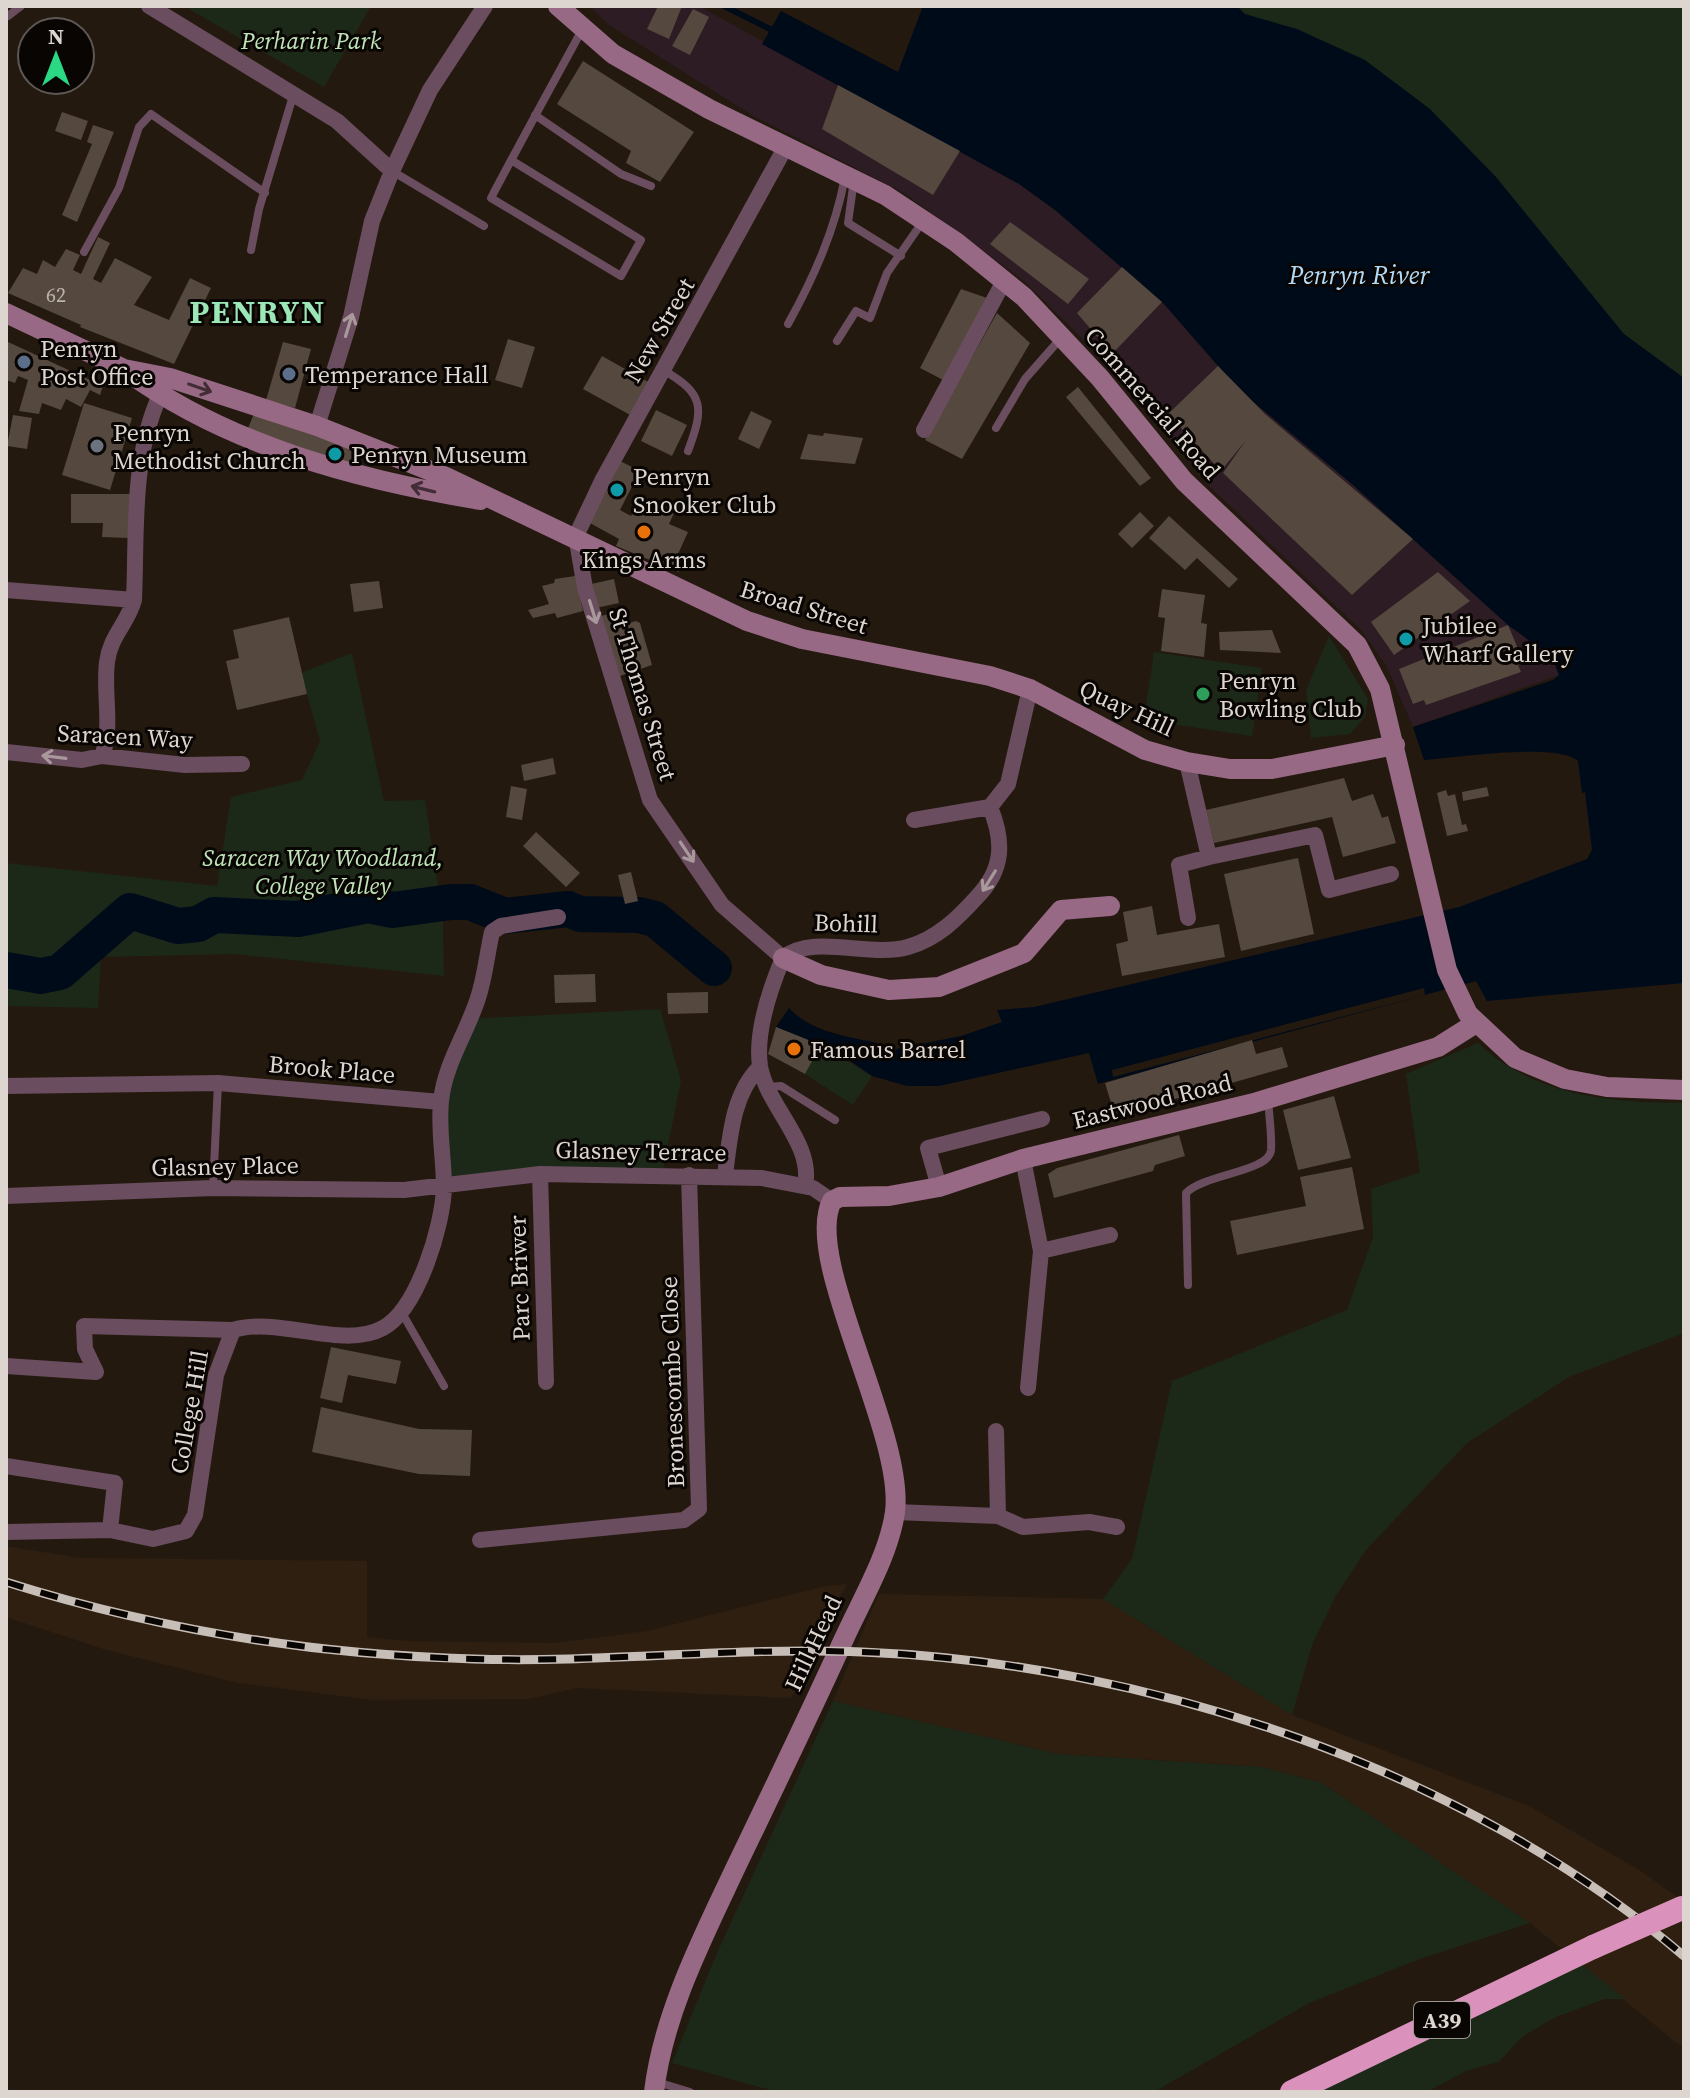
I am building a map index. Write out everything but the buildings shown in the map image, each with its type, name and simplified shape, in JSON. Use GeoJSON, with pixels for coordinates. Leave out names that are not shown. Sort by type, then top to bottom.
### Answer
{"type":"FeatureCollection","features":[{"type":"Feature","properties":{"kind":"highway","name":"A39"},"geometry":{"type":"LineString","coordinates":[[1292,2092],[1683,1907]]}},
{"type":"Feature","properties":{"kind":"street"},"geometry":{"type":"LineString","coordinates":[[149,6],[337,121],[392,171]]}},
{"type":"Feature","properties":{"kind":"street"},"geometry":{"type":"LineString","coordinates":[[317,426],[351,317],[372,221],[392,171],[430,90],[485,6]]}},
{"type":"Feature","properties":{"kind":"street","name":"Commercial Road"},"geometry":{"type":"LineString","coordinates":[[558,6],[613,54],[785,148],[850,178],[923,221],[1004,281],[1062,337],[1184,481],[1357,645],[1380,689],[1447,970],[1461,1004],[1476,1023],[1515,1058],[1565,1079],[1607,1087],[1684,1090]]}},
{"type":"Feature","properties":{"kind":"street","name":"New Street"},"geometry":{"type":"LineString","coordinates":[[576,536],[785,148]]}},
{"type":"Feature","properties":{"kind":"street"},"geometry":{"type":"LineString","coordinates":[[924,430],[1004,281]]}},
{"type":"Feature","properties":{"kind":"street"},"geometry":{"type":"LineString","coordinates":[[6,313],[124,369],[160,395],[280,450],[347,471],[500,503]]}},
{"type":"Feature","properties":{"kind":"street"},"geometry":{"type":"LineString","coordinates":[[124,369],[170,378],[317,426],[446,477],[500,503]]}},
{"type":"Feature","properties":{"kind":"street"},"geometry":{"type":"LineString","coordinates":[[102,756],[106,744],[110,646],[134,600],[139,468],[146,427],[160,395]]}},
{"type":"Feature","properties":{"kind":"street","name":"Broad Street"},"geometry":{"type":"LineString","coordinates":[[500,503],[576,536],[747,621],[802,639],[990,676],[1030,689]]}},
{"type":"Feature","properties":{"kind":"street","name":"St Thomas Street"},"geometry":{"type":"LineString","coordinates":[[576,536],[585,588],[650,800],[722,905],[783,958]]}},
{"type":"Feature","properties":{"kind":"street"},"geometry":{"type":"LineString","coordinates":[[6,590],[134,600]]}},
{"type":"Feature","properties":{"kind":"street"},"geometry":{"type":"LineString","coordinates":[[914,820],[990,807],[1008,784],[1030,689]]}},
{"type":"Feature","properties":{"kind":"street","name":"Quay Hill"},"geometry":{"type":"LineString","coordinates":[[1030,689],[1145,750],[1187,762],[1230,769],[1272,769],[1395,745]]}},
{"type":"Feature","properties":{"kind":"street","name":"Saracen Way"},"geometry":{"type":"LineString","coordinates":[[6,752],[82,760],[102,756],[185,765],[242,764]]}},
{"type":"Feature","properties":{"kind":"street"},"geometry":{"type":"LineString","coordinates":[[1187,762],[1209,857]]}},
{"type":"Feature","properties":{"kind":"street","name":"Bohill"},"geometry":{"type":"LineString","coordinates":[[783,958],[797,948],[812,945],[867,952],[897,949],[937,933],[956,918],[993,876],[1001,849],[990,807]]}},
{"type":"Feature","properties":{"kind":"street"},"geometry":{"type":"LineString","coordinates":[[1188,918],[1179,865],[1209,857],[1315,835],[1329,890],[1391,874]]}},
{"type":"Feature","properties":{"kind":"street","name":"Bohill"},"geometry":{"type":"LineString","coordinates":[[783,958],[821,975],[889,990],[939,987],[1024,953],[1061,910],[1110,906]]}},
{"type":"Feature","properties":{"kind":"street","name":"College Hill"},"geometry":{"type":"LineString","coordinates":[[6,1532],[110,1530],[153,1539],[186,1531],[195,1515],[216,1375],[233,1330],[252,1324],[364,1336],[384,1328],[402,1313],[421,1284],[444,1187],[441,1102],[460,1036],[478,999],[492,932],[501,926],[558,917]]}},
{"type":"Feature","properties":{"kind":"street"},"geometry":{"type":"LineString","coordinates":[[783,958],[764,1021],[760,1067],[803,1160],[807,1175],[805,1186]]}},
{"type":"Feature","properties":{"kind":"street","name":"Eastwood Road"},"geometry":{"type":"LineString","coordinates":[[832,1201],[840,1197],[889,1196],[939,1187],[1023,1159],[1268,1099],[1438,1047],[1476,1023]]}},
{"type":"Feature","properties":{"kind":"street"},"geometry":{"type":"LineString","coordinates":[[725,1175],[738,1105],[749,1078],[760,1067]]}},
{"type":"Feature","properties":{"kind":"street","name":"Brook Place"},"geometry":{"type":"LineString","coordinates":[[6,1086],[218,1083],[441,1102]]}},
{"type":"Feature","properties":{"kind":"street"},"geometry":{"type":"LineString","coordinates":[[939,1187],[928,1148],[1042,1119]]}},
{"type":"Feature","properties":{"kind":"street"},"geometry":{"type":"LineString","coordinates":[[1023,1159],[1041,1251],[1028,1388]]}},
{"type":"Feature","properties":{"kind":"street","name":"Glasney Terrace"},"geometry":{"type":"LineString","coordinates":[[444,1187],[540,1174],[725,1175],[805,1186],[832,1201]]}},
{"type":"Feature","properties":{"kind":"street","name":"Parc Briwer"},"geometry":{"type":"LineString","coordinates":[[540,1174],[546,1382]]}},
{"type":"Feature","properties":{"kind":"street","name":"Bronescombe Close"},"geometry":{"type":"LineString","coordinates":[[480,1540],[684,1520],[699,1509],[689,1175]]}},
{"type":"Feature","properties":{"kind":"street","name":"Glasney Place"},"geometry":{"type":"LineString","coordinates":[[6,1196],[213,1188],[404,1190],[444,1187]]}},
{"type":"Feature","properties":{"kind":"street","name":"Hill Head"},"geometry":{"type":"LineString","coordinates":[[655,2087],[673,2018],[702,1939],[866,1591],[895,1512],[896,1487],[879,1416],[832,1265],[827,1221],[832,1201]]}},
{"type":"Feature","properties":{"kind":"street"},"geometry":{"type":"LineString","coordinates":[[1041,1251],[1110,1235]]}},
{"type":"Feature","properties":{"kind":"street"},"geometry":{"type":"LineString","coordinates":[[6,1366],[96,1372],[85,1349],[84,1326],[233,1330]]}},
{"type":"Feature","properties":{"kind":"street"},"geometry":{"type":"LineString","coordinates":[[996,1431],[998,1516]]}},
{"type":"Feature","properties":{"kind":"street"},"geometry":{"type":"LineString","coordinates":[[6,1466],[115,1483],[110,1530]]}},
{"type":"Feature","properties":{"kind":"street"},"geometry":{"type":"LineString","coordinates":[[895,1512],[998,1516],[1023,1527],[1089,1522],[1117,1527]]}},
{"type":"Feature","properties":{"kind":"lane"},"geometry":{"type":"LineString","coordinates":[[8,16],[21,6]]}},
{"type":"Feature","properties":{"kind":"lane"},"geometry":{"type":"LineString","coordinates":[[511,160],[641,240],[621,276],[491,198],[511,160],[535,115],[583,28]]}},
{"type":"Feature","properties":{"kind":"lane"},"geometry":{"type":"LineString","coordinates":[[251,250],[293,96]]}},
{"type":"Feature","properties":{"kind":"lane"},"geometry":{"type":"LineString","coordinates":[[84,252],[119,188],[139,127],[151,114],[265,193]]}},
{"type":"Feature","properties":{"kind":"lane"},"geometry":{"type":"LineString","coordinates":[[535,115],[621,174],[651,186]]}},
{"type":"Feature","properties":{"kind":"lane"},"geometry":{"type":"LineString","coordinates":[[392,171],[484,226]]}},
{"type":"Feature","properties":{"kind":"lane"},"geometry":{"type":"LineString","coordinates":[[850,178],[848,223],[901,256]]}},
{"type":"Feature","properties":{"kind":"lane"},"geometry":{"type":"LineString","coordinates":[[788,324],[811,282],[850,178]]}},
{"type":"Feature","properties":{"kind":"lane"},"geometry":{"type":"LineString","coordinates":[[837,341],[856,311],[870,318],[887,273],[923,221]]}},
{"type":"Feature","properties":{"kind":"lane"},"geometry":{"type":"LineString","coordinates":[[996,428],[1025,379],[1062,337]]}},
{"type":"Feature","properties":{"kind":"lane"},"geometry":{"type":"LineString","coordinates":[[663,370],[685,383],[698,403],[700,415],[688,451]]}},
{"type":"Feature","properties":{"kind":"lane"},"geometry":{"type":"LineString","coordinates":[[213,1188],[218,1083]]}},
{"type":"Feature","properties":{"kind":"lane"},"geometry":{"type":"LineString","coordinates":[[767,1087],[781,1086],[835,1120]]}},
{"type":"Feature","properties":{"kind":"lane"},"geometry":{"type":"LineString","coordinates":[[1188,1285],[1186,1193],[1196,1183],[1264,1163],[1271,1153],[1268,1099]]}},
{"type":"Feature","properties":{"kind":"lane"},"geometry":{"type":"LineString","coordinates":[[402,1313],[444,1386]]}},
{"type":"Feature","properties":{"kind":"lane"},"geometry":{"type":"LineString","coordinates":[[655,2087],[690,2092]]}},
{"type":"Feature","properties":{"kind":"shaded area"},"geometry":{"type":"Polygon","coordinates":[[[589,6],[699,6],[1020,184],[1055,210],[1164,304],[1239,390],[1353,485],[1508,625],[1552,657],[1559,675],[1413,727],[1387,667],[1361,630],[1209,486],[1112,368],[1024,281],[904,193],[752,115],[609,25],[589,6]]]}},
{"type":"Feature","properties":{"kind":"shaded area"},"geometry":{"type":"Polygon","coordinates":[[[6,1546],[80,1558],[367,1561],[367,1637],[407,1641],[555,1643],[647,1631],[826,1586],[847,1584],[824,1627],[808,1672],[791,1698],[577,1688],[529,1699],[373,1700],[238,1683],[103,1649],[6,1617],[6,1546]]]}},
{"type":"Feature","properties":{"kind":"shaded area"},"geometry":{"type":"Polygon","coordinates":[[[879,1594],[1103,1599],[1292,1715],[1529,1806],[1641,1871],[1684,1902],[1684,2049],[1530,1923],[1322,1783],[1263,1767],[1058,1754],[833,1701],[879,1594]]]}},
{"type":"Feature","properties":{"kind":"green space","name":"Perharin Park"},"geometry":{"type":"Polygon","coordinates":[[[193,6],[371,6],[324,87],[189,9],[193,6]]]}},
{"type":"Feature","properties":{"kind":"green space","name":"Penryn River"},"geometry":{"type":"Polygon","coordinates":[[[923,6],[1684,6],[1684,767],[923,6]]]}},
{"type":"Feature","properties":{"kind":"green space"},"geometry":{"type":"Polygon","coordinates":[[[1329,636],[1368,699],[1365,717],[1350,734],[1311,738],[1306,690],[1329,636]]]}},
{"type":"Feature","properties":{"kind":"green space","name":"Penryn Bowling Club"},"geometry":{"type":"Polygon","coordinates":[[[1154,652],[1262,668],[1252,736],[1144,720],[1154,652]]]}},
{"type":"Feature","properties":{"kind":"green space","name":"Saracen Way Woodland, College Valley"},"geometry":{"type":"Polygon","coordinates":[[[352,653],[384,801],[425,800],[443,920],[444,976],[234,954],[101,957],[98,1008],[6,1006],[6,863],[217,886],[231,797],[302,780],[320,741],[301,673],[352,653]]]}},
{"type":"Feature","properties":{"kind":"green space"},"geometry":{"type":"Polygon","coordinates":[[[660,1009],[681,1080],[662,1175],[444,1187],[441,1102],[468,1019],[660,1009]]]}},
{"type":"Feature","properties":{"kind":"green space"},"geometry":{"type":"Polygon","coordinates":[[[1478,1043],[1523,1075],[1574,1093],[1628,1101],[1684,1103],[1684,1333],[1569,1377],[1467,1443],[1366,1550],[1335,1597],[1312,1645],[1292,1715],[1103,1599],[1132,1559],[1172,1381],[1347,1310],[1373,1237],[1371,1189],[1420,1172],[1406,1074],[1478,1043]]]}},
{"type":"Feature","properties":{"kind":"green space"},"geometry":{"type":"Polygon","coordinates":[[[821,1045],[872,1076],[853,1105],[805,1074],[821,1045]]]}},
{"type":"Feature","properties":{"kind":"green space"},"geometry":{"type":"Polygon","coordinates":[[[833,1701],[1058,1754],[1263,1767],[1322,1783],[1530,1923],[1417,1960],[1309,2003],[1154,2092],[778,2092],[672,2063],[716,1955],[833,1701]]]}},
{"type":"Feature","properties":{"kind":"green space"},"geometry":{"type":"Polygon","coordinates":[[[1575,1959],[1625,1999],[1604,1999],[1556,2017],[1523,2036],[1499,2062],[1468,2070],[1426,2092],[1304,2092],[1575,1959]]]}},
{"type":"Feature","properties":{"kind":"water","name":"Penryn River"},"geometry":{"type":"Polygon","coordinates":[[[923,6],[1237,6],[1245,14],[1297,29],[1365,60],[1430,109],[1496,177],[1624,334],[1684,378],[1684,983],[1487,1001],[1476,981],[1098,1084],[1089,1053],[939,1086],[907,1086],[872,1076],[837,1052],[776,1027],[789,1008],[818,1028],[877,1043],[876,1050],[894,1055],[896,1049],[961,1036],[1002,1022],[997,1010],[1034,1007],[1459,907],[1587,859],[1592,850],[1578,761],[1566,755],[1528,752],[1424,760],[1413,727],[1553,680],[1559,675],[1552,657],[1508,625],[1353,485],[1239,390],[1164,304],[1055,210],[1019,184],[762,44],[781,11],[898,72],[923,6]]]}},
{"type":"Feature","properties":{"kind":"pier"},"geometry":{"type":"Polygon","coordinates":[[[1424,988],[1425,995],[1113,1077],[1112,1070],[1424,988]]]}},
{"type":"Feature","properties":{"kind":"waterway"},"geometry":{"type":"LineString","coordinates":[[724,6],[772,30]]}},
{"type":"Feature","properties":{"kind":"waterway"},"geometry":{"type":"LineString","coordinates":[[6,970],[41,976],[60,972],[130,911],[178,926],[198,924],[214,915],[298,919],[368,905],[393,910],[451,902],[470,902],[505,916],[568,909],[580,914],[639,915],[655,919],[714,968]]}},
{"type":"Feature","properties":{"kind":"railway"},"geometry":{"type":"LineString","coordinates":[[6,1582],[121,1614],[179,1626],[296,1646],[355,1652],[522,1660],[862,1652],[971,1661],[1081,1678],[1190,1704],[1298,1738],[1403,1781],[1503,1831],[1597,1890],[1684,1956]]}},
{"type":"Feature","properties":{"kind":"place","name":"Penryn Post Office"},"geometry":{"type":"Point","coordinates":[24,362]}},
{"type":"Feature","properties":{"kind":"place","name":"Temperance Hall"},"geometry":{"type":"Point","coordinates":[289,374]}},
{"type":"Feature","properties":{"kind":"place","name":"Penryn Methodist Church"},"geometry":{"type":"Point","coordinates":[97,446]}},
{"type":"Feature","properties":{"kind":"place","name":"Penryn Museum"},"geometry":{"type":"Point","coordinates":[335,454]}},
{"type":"Feature","properties":{"kind":"place","name":"Penryn Snooker Club"},"geometry":{"type":"Point","coordinates":[617,490]}},
{"type":"Feature","properties":{"kind":"place","name":"Kings Arms"},"geometry":{"type":"Point","coordinates":[644,532]}},
{"type":"Feature","properties":{"kind":"place","name":"Jubilee Wharf Gallery"},"geometry":{"type":"Point","coordinates":[1406,639]}},
{"type":"Feature","properties":{"kind":"place","name":"Penryn Bowling Club"},"geometry":{"type":"Point","coordinates":[1203,694]}},
{"type":"Feature","properties":{"kind":"place","name":"Famous Barrel"},"geometry":{"type":"Point","coordinates":[794,1049]}},
{"type":"Feature","properties":{"kind":"district","name":"PENRYN"},"geometry":{"type":"Point","coordinates":[258,312]}}]}
